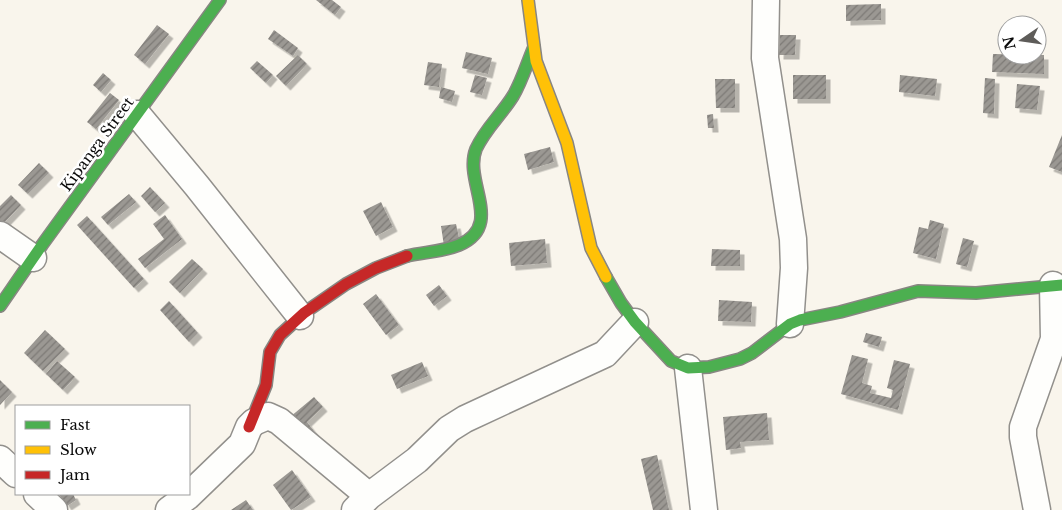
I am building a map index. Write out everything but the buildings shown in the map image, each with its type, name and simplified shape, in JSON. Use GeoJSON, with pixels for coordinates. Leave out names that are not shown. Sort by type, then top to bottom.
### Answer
{"type":"FeatureCollection","features":[{"type":"Feature","properties":{"kind":"street","name":"Kipanga Street"},"geometry":{"type":"LineString","coordinates":[[0,306],[220,0]]}},
{"type":"Feature","properties":{"kind":"street"},"geometry":{"type":"LineString","coordinates":[[528,0],[534,47],[543,81],[567,142],[591,248],[598,264],[634,322],[671,361],[688,368],[709,367],[740,359],[752,353],[790,324],[814,316],[840,312],[918,291],[976,293],[1057,291],[1054,339],[1023,427],[1022,437],[1037,510]]}},
{"type":"Feature","properties":{"kind":"street"},"geometry":{"type":"LineString","coordinates":[[766,0],[765,58],[793,239],[794,268],[790,324]]}},
{"type":"Feature","properties":{"kind":"street"},"geometry":{"type":"LineString","coordinates":[[190,493],[242,444],[266,385],[272,348],[278,337],[300,316],[341,285],[366,272],[409,256],[444,250],[472,237],[482,220],[483,212],[473,170],[473,157],[480,143],[514,95],[534,47]]}},
{"type":"Feature","properties":{"kind":"street"},"geometry":{"type":"LineString","coordinates":[[137,114],[300,316]]}},
{"type":"Feature","properties":{"kind":"street"},"geometry":{"type":"LineString","coordinates":[[0,235],[33,258]]}},
{"type":"Feature","properties":{"kind":"street"},"geometry":{"type":"LineString","coordinates":[[249,427],[264,417],[272,417],[287,428],[362,503],[417,460],[448,429],[605,354],[634,322]]}},
{"type":"Feature","properties":{"kind":"street"},"geometry":{"type":"LineString","coordinates":[[688,368],[704,510]]}},
{"type":"Feature","properties":{"kind":"street"},"geometry":{"type":"LineString","coordinates":[[0,459],[15,473]]}},
{"type":"Feature","properties":{"kind":"street"},"geometry":{"type":"LineString","coordinates":[[38,495],[54,510]]}},
{"type":"Feature","properties":{"kind":"street"},"geometry":{"type":"LineString","coordinates":[[169,510],[188,495]]}},
{"type":"Feature","properties":{"kind":"traffic: fast"},"geometry":{"type":"LineString","coordinates":[[0,306],[42,245],[220,0]]}},
{"type":"Feature","properties":{"kind":"traffic: fast"},"geometry":{"type":"LineString","coordinates":[[407,256],[440,251],[459,245],[472,236],[479,226],[481,215],[480,202],[473,162],[476,149],[513,96],[534,47]]}},
{"type":"Feature","properties":{"kind":"traffic: fast"},"geometry":{"type":"LineString","coordinates":[[606,277],[635,322],[671,361],[688,368],[709,367],[740,359],[752,353],[790,324],[800,320],[840,312],[918,291],[976,293],[1062,285]]}},
{"type":"Feature","properties":{"kind":"traffic: slow"},"geometry":{"type":"LineString","coordinates":[[528,0],[536,61],[567,143],[591,248],[606,277]]}},
{"type":"Feature","properties":{"kind":"traffic: jam"},"geometry":{"type":"LineString","coordinates":[[249,427],[266,385],[270,352],[280,335],[304,313],[346,284],[376,268],[407,256]]}}]}
